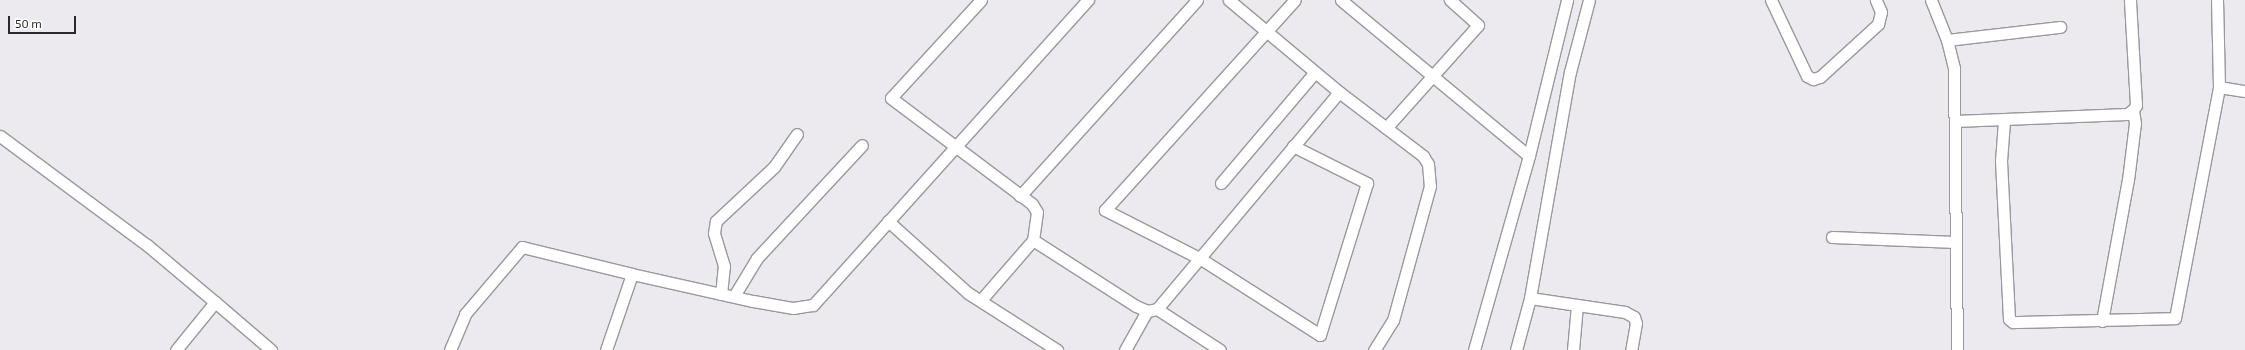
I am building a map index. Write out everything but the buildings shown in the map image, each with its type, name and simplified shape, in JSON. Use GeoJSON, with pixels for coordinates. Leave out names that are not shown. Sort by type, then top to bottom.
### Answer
{"type":"FeatureCollection","features":[{"type":"Feature","properties":{"kind":"street"},"geometry":{"type":"LineString","coordinates":[[981,0],[891,98],[956,146],[1020,196],[1037,212],[1033,240],[981,300]]}},
{"type":"Feature","properties":{"kind":"street"},"geometry":{"type":"LineString","coordinates":[[450,350],[466,314],[522,247],[721,294],[793,308],[812,305],[1088,0]]}},
{"type":"Feature","properties":{"kind":"street"},"geometry":{"type":"LineString","coordinates":[[1020,196],[1197,0]]}},
{"type":"Feature","properties":{"kind":"street"},"geometry":{"type":"LineString","coordinates":[[1229,0],[1314,72],[1422,156],[1428,164],[1430,186],[1392,320],[1374,350]]}},
{"type":"Feature","properties":{"kind":"street"},"geometry":{"type":"LineString","coordinates":[[1292,146],[1367,183],[1320,335],[1200,259],[1105,210],[1295,0]]}},
{"type":"Feature","properties":{"kind":"street"},"geometry":{"type":"LineString","coordinates":[[1341,0],[1529,156]]}},
{"type":"Feature","properties":{"kind":"street"},"geometry":{"type":"LineString","coordinates":[[1386,128],[1478,25],[1450,0]]}},
{"type":"Feature","properties":{"kind":"street"},"geometry":{"type":"LineString","coordinates":[[1474,350],[1529,156],[1567,0]]}},
{"type":"Feature","properties":{"kind":"street"},"geometry":{"type":"LineString","coordinates":[[1516,350],[1530,298],[1570,72],[1589,0]]}},
{"type":"Feature","properties":{"kind":"street"},"geometry":{"type":"LineString","coordinates":[[1771,0],[1807,76],[1813,79],[1820,78],[1878,24],[1881,12],[1876,0]]}},
{"type":"Feature","properties":{"kind":"street"},"geometry":{"type":"LineString","coordinates":[[1931,0],[1947,40],[1954,68],[1957,350]]}},
{"type":"Feature","properties":{"kind":"street"},"geometry":{"type":"LineString","coordinates":[[1955,121],[2004,121],[2127,114],[2133,110],[2136,105],[2130,0]]}},
{"type":"Feature","properties":{"kind":"street"},"geometry":{"type":"LineString","coordinates":[[2004,121],[2001,162],[2009,319],[2014,322],[2171,320],[2178,315],[2219,87],[2217,0]]}},
{"type":"Feature","properties":{"kind":"street"},"geometry":{"type":"LineString","coordinates":[[1947,40],[2060,27]]}},
{"type":"Feature","properties":{"kind":"street"},"geometry":{"type":"LineString","coordinates":[[1221,183],[1314,72]]}},
{"type":"Feature","properties":{"kind":"street"},"geometry":{"type":"LineString","coordinates":[[2219,87],[2245,91]]}},
{"type":"Feature","properties":{"kind":"street"},"geometry":{"type":"LineString","coordinates":[[1125,350],[1152,310],[1200,259],[1292,146],[1339,92]]}},
{"type":"Feature","properties":{"kind":"street"},"geometry":{"type":"LineString","coordinates":[[2102,321],[2128,180],[2135,123],[2133,110]]}},
{"type":"Feature","properties":{"kind":"street"},"geometry":{"type":"LineString","coordinates":[[721,294],[724,266],[714,233],[716,221],[774,167],[797,134]]}},
{"type":"Feature","properties":{"kind":"street"},"geometry":{"type":"LineString","coordinates":[[0,136],[147,246],[271,350]]}},
{"type":"Feature","properties":{"kind":"street"},"geometry":{"type":"LineString","coordinates":[[734,296],[757,258],[862,145]]}},
{"type":"Feature","properties":{"kind":"street"},"geometry":{"type":"LineString","coordinates":[[888,221],[981,300],[1057,350]]}},
{"type":"Feature","properties":{"kind":"street"},"geometry":{"type":"LineString","coordinates":[[1832,237],[1956,242]]}},
{"type":"Feature","properties":{"kind":"street"},"geometry":{"type":"LineString","coordinates":[[1033,240],[1220,350]]}},
{"type":"Feature","properties":{"kind":"street"},"geometry":{"type":"LineString","coordinates":[[606,350],[632,274]]}},
{"type":"Feature","properties":{"kind":"street"},"geometry":{"type":"LineString","coordinates":[[1530,298],[1625,312],[1634,317],[1631,350]]}},
{"type":"Feature","properties":{"kind":"street"},"geometry":{"type":"LineString","coordinates":[[176,350],[215,302]]}},
{"type":"Feature","properties":{"kind":"street"},"geometry":{"type":"LineString","coordinates":[[1573,350],[1577,305]]}}]}
